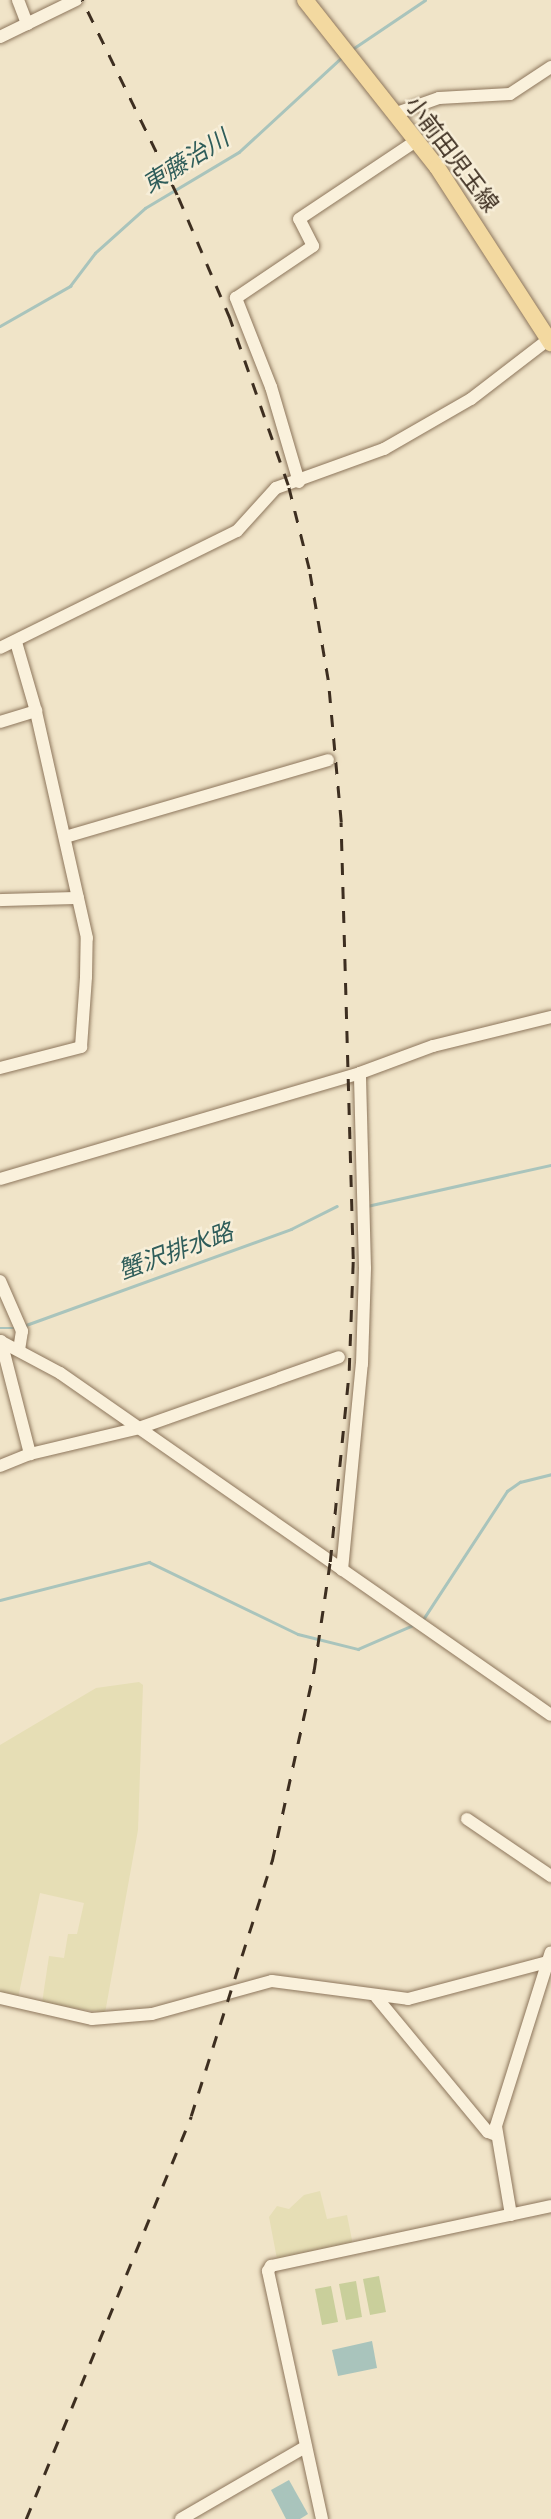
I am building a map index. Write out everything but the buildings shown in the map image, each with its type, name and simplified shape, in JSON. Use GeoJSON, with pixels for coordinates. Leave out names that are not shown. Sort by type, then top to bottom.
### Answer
{"type":"FeatureCollection","features":[{"type":"Feature","properties":{"kind":"main road","name":"小前田児玉線"},"geometry":{"type":"LineString","coordinates":[[305,0],[478,225],[550,341]]}},
{"type":"Feature","properties":{"kind":"street"},"geometry":{"type":"LineString","coordinates":[[18,0],[27,24]]}},
{"type":"Feature","properties":{"kind":"street"},"geometry":{"type":"LineString","coordinates":[[0,37],[76,0]]}},
{"type":"Feature","properties":{"kind":"street"},"geometry":{"type":"LineString","coordinates":[[394,114],[439,98],[510,94],[551,67]]}},
{"type":"Feature","properties":{"kind":"street"},"geometry":{"type":"LineString","coordinates":[[299,482],[271,387],[236,298],[313,246],[299,219],[416,141]]}},
{"type":"Feature","properties":{"kind":"street"},"geometry":{"type":"LineString","coordinates":[[0,649],[237,531],[276,488],[299,482],[384,449],[471,399],[550,341]]}},
{"type":"Feature","properties":{"kind":"street"},"geometry":{"type":"LineString","coordinates":[[0,1068],[81,1047],[87,938],[36,711],[16,642]]}},
{"type":"Feature","properties":{"kind":"street"},"geometry":{"type":"LineString","coordinates":[[0,722],[36,711]]}},
{"type":"Feature","properties":{"kind":"street"},"geometry":{"type":"LineString","coordinates":[[65,837],[328,760]]}},
{"type":"Feature","properties":{"kind":"street"},"geometry":{"type":"LineString","coordinates":[[0,900],[78,898]]}},
{"type":"Feature","properties":{"kind":"street"},"geometry":{"type":"LineString","coordinates":[[0,1179],[360,1073],[433,1046],[551,1017]]}},
{"type":"Feature","properties":{"kind":"street"},"geometry":{"type":"LineString","coordinates":[[342,1570],[362,1364],[365,1268],[360,1073]]}},
{"type":"Feature","properties":{"kind":"street"},"geometry":{"type":"LineString","coordinates":[[0,1281],[22,1331],[19,1350]]}},
{"type":"Feature","properties":{"kind":"street"},"geometry":{"type":"LineString","coordinates":[[0,1341],[19,1350],[139,1428],[551,1714]]}},
{"type":"Feature","properties":{"kind":"street"},"geometry":{"type":"LineString","coordinates":[[0,1341],[30,1454]]}},
{"type":"Feature","properties":{"kind":"street"},"geometry":{"type":"LineString","coordinates":[[0,1466],[30,1454],[139,1428],[339,1357]]}},
{"type":"Feature","properties":{"kind":"street"},"geometry":{"type":"LineString","coordinates":[[467,1819],[551,1876]]}},
{"type":"Feature","properties":{"kind":"street"},"geometry":{"type":"LineString","coordinates":[[0,1998],[92,2019],[152,2014],[272,1981],[377,1998],[408,1998],[550,1959]]}},
{"type":"Feature","properties":{"kind":"street"},"geometry":{"type":"LineString","coordinates":[[511,2215],[496,2135],[550,1959]]}},
{"type":"Feature","properties":{"kind":"street"},"geometry":{"type":"LineString","coordinates":[[377,1998],[488,2132],[496,2135]]}},
{"type":"Feature","properties":{"kind":"street"},"geometry":{"type":"LineString","coordinates":[[322,2519],[305,2447],[271,2266],[551,2206]]}},
{"type":"Feature","properties":{"kind":"street"},"geometry":{"type":"LineString","coordinates":[[181,2519],[305,2447]]}},
{"type":"Feature","properties":{"kind":"shaded area"},"geometry":{"type":"Polygon","coordinates":[[[139,1682],[143,1685],[138,1830],[105,2013],[42,2003],[49,1956],[64,1958],[68,1934],[77,1934],[84,1903],[40,1893],[18,1998],[0,1994],[0,1745],[96,1688],[139,1682]]]}},
{"type":"Feature","properties":{"kind":"shaded area"},"geometry":{"type":"Polygon","coordinates":[[[320,2191],[327,2219],[347,2215],[353,2245],[277,2259],[269,2217],[277,2206],[289,2209],[304,2195],[320,2191]]]}},
{"type":"Feature","properties":{"kind":"green space"},"geometry":{"type":"Polygon","coordinates":[[[379,2276],[386,2312],[370,2315],[363,2279],[379,2276]]]}},
{"type":"Feature","properties":{"kind":"green space"},"geometry":{"type":"Polygon","coordinates":[[[356,2281],[362,2317],[346,2320],[339,2284],[356,2281]]]}},
{"type":"Feature","properties":{"kind":"green space"},"geometry":{"type":"Polygon","coordinates":[[[331,2286],[338,2322],[322,2325],[315,2289],[331,2286]]]}},
{"type":"Feature","properties":{"kind":"water"},"geometry":{"type":"Polygon","coordinates":[[[372,2341],[377,2368],[338,2376],[332,2350],[372,2341]]]}},
{"type":"Feature","properties":{"kind":"water"},"geometry":{"type":"Polygon","coordinates":[[[289,2480],[308,2514],[300,2519],[286,2519],[271,2490],[289,2480]]]}},
{"type":"Feature","properties":{"kind":"waterway","name":"東藤治川"},"geometry":{"type":"LineString","coordinates":[[351,50],[425,0]]}},
{"type":"Feature","properties":{"kind":"waterway","name":"東藤治川"},"geometry":{"type":"LineString","coordinates":[[0,326],[70,286],[95,253],[145,208],[239,152],[343,56]]}},
{"type":"Feature","properties":{"kind":"waterway","name":"蟹沢排水路"},"geometry":{"type":"LineString","coordinates":[[367,1206],[551,1165]]}},
{"type":"Feature","properties":{"kind":"waterway","name":"蟹沢排水路"},"geometry":{"type":"LineString","coordinates":[[26,1325],[291,1229],[337,1206]]}},
{"type":"Feature","properties":{"kind":"waterway","name":"蟹沢排水路"},"geometry":{"type":"LineString","coordinates":[[0,1328],[14,1328]]}},
{"type":"Feature","properties":{"kind":"waterway"},"geometry":{"type":"LineString","coordinates":[[422,1621],[507,1491],[520,1482],[551,1474]]}},
{"type":"Feature","properties":{"kind":"waterway"},"geometry":{"type":"LineString","coordinates":[[0,1600],[149,1562],[298,1634],[358,1649],[413,1625]]}},
{"type":"Feature","properties":{"kind":"railway"},"geometry":{"type":"LineString","coordinates":[[26,2519],[191,2116],[272,1861],[314,1670],[330,1562],[349,1370],[353,1259],[341,822],[328,680],[309,569],[288,485],[230,319],[177,195],[82,0]]}}]}
